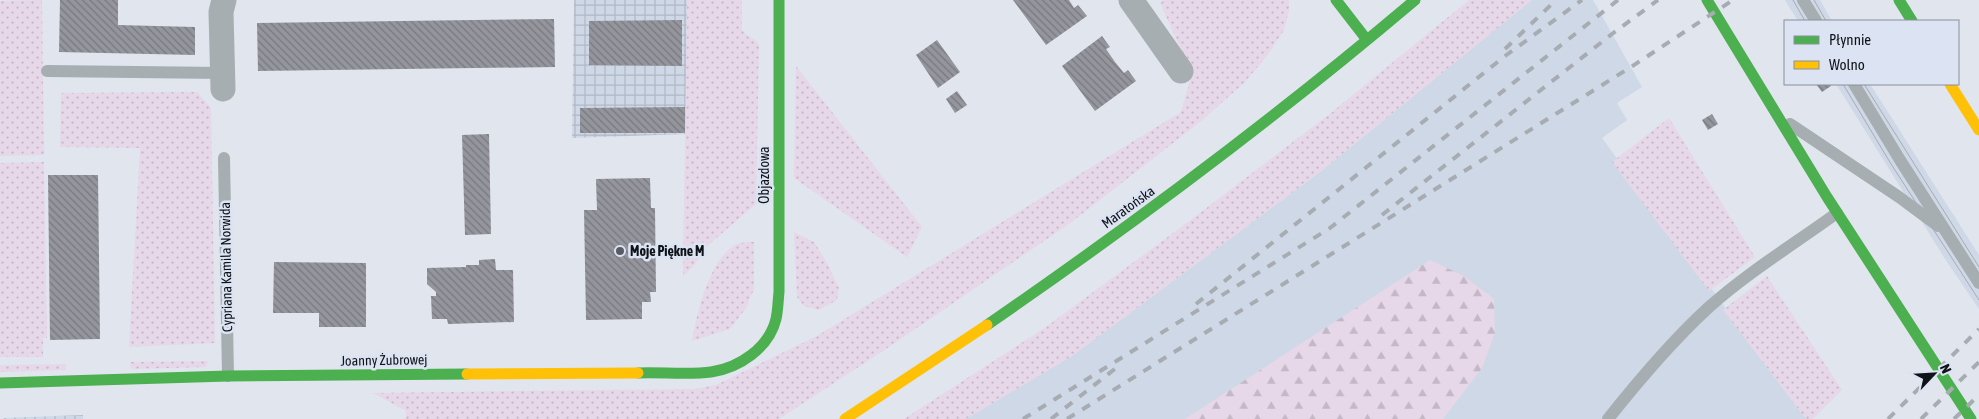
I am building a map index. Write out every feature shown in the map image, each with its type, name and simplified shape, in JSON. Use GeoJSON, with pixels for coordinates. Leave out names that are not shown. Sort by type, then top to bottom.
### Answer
{"type":"FeatureCollection","features":[{"type":"Feature","properties":{"kind":"street"},"geometry":{"type":"LineString","coordinates":[[223,81],[221,12],[224,0]]}},
{"type":"Feature","properties":{"kind":"street","name":"Objazdowa"},"geometry":{"type":"LineString","coordinates":[[763,347],[776,320],[779,292],[778,0]]}},
{"type":"Feature","properties":{"kind":"street"},"geometry":{"type":"LineString","coordinates":[[1131,0],[1181,71]]}},
{"type":"Feature","properties":{"kind":"street"},"geometry":{"type":"LineString","coordinates":[[1336,0],[1367,40]]}},
{"type":"Feature","properties":{"kind":"street","name":"Maratońska"},"geometry":{"type":"LineString","coordinates":[[845,419],[987,326],[1117,234],[1254,130],[1415,0]]}},
{"type":"Feature","properties":{"kind":"street"},"geometry":{"type":"LineString","coordinates":[[1707,0],[1837,213],[1971,419]]}},
{"type":"Feature","properties":{"kind":"street"},"geometry":{"type":"LineString","coordinates":[[1899,0],[1911,20]]}},
{"type":"Feature","properties":{"kind":"street"},"geometry":{"type":"LineString","coordinates":[[1951,85],[1979,130]]}},
{"type":"Feature","properties":{"kind":"street","name":"Joanny Żubrowej"},"geometry":{"type":"LineString","coordinates":[[0,382],[228,376],[712,372],[728,367],[763,347]]}},
{"type":"Feature","properties":{"kind":"lane"},"geometry":{"type":"LineString","coordinates":[[1803,0],[1815,20]]}},
{"type":"Feature","properties":{"kind":"lane"},"geometry":{"type":"LineString","coordinates":[[48,71],[223,81]]}},
{"type":"Feature","properties":{"kind":"lane"},"geometry":{"type":"LineString","coordinates":[[1855,85],[1979,283]]}},
{"type":"Feature","properties":{"kind":"lane"},"geometry":{"type":"LineString","coordinates":[[1777,116],[1899,196],[1945,231]]}},
{"type":"Feature","properties":{"kind":"lane","name":"Cypriana Kamila Norwida"},"geometry":{"type":"LineString","coordinates":[[224,158],[228,376]]}},
{"type":"Feature","properties":{"kind":"lane"},"geometry":{"type":"LineString","coordinates":[[1608,419],[1656,360],[1708,308],[1729,290],[1837,213]]}},
{"type":"Feature","properties":{"kind":"shaded area"},"geometry":{"type":"Polygon","coordinates":[[[574,0],[687,0],[686,134],[572,138],[574,0]]]}},
{"type":"Feature","properties":{"kind":"shaded area"},"geometry":{"type":"Polygon","coordinates":[[[1532,0],[1593,0],[1642,87],[1617,103],[1627,120],[1602,138],[1806,419],[966,419],[1072,356],[1320,172],[1532,0]]]}},
{"type":"Feature","properties":{"kind":"shaded area"},"geometry":{"type":"Polygon","coordinates":[[[1785,0],[1820,0],[1831,20],[1797,20],[1785,0]]]}},
{"type":"Feature","properties":{"kind":"shaded area"},"geometry":{"type":"Polygon","coordinates":[[[1837,85],[1871,85],[1979,255],[1979,309],[1947,262],[1837,85]]]}},
{"type":"Feature","properties":{"kind":"shaded area"},"geometry":{"type":"Polygon","coordinates":[[[83,415],[83,419],[3,419],[3,418],[83,415]]]}},
{"type":"Feature","properties":{"kind":"green space"},"geometry":{"type":"Polygon","coordinates":[[[42,0],[44,155],[0,156],[0,1],[42,0]]]}},
{"type":"Feature","properties":{"kind":"green space"},"geometry":{"type":"Polygon","coordinates":[[[687,0],[742,0],[742,30],[759,45],[756,204],[705,248],[694,266],[683,276],[687,0]]]}},
{"type":"Feature","properties":{"kind":"green space"},"geometry":{"type":"Polygon","coordinates":[[[1164,0],[1289,0],[1289,10],[1284,30],[1267,56],[1244,83],[1200,122],[1069,224],[886,349],[779,419],[406,419],[406,411],[373,393],[695,389],[716,385],[817,336],[1181,112],[1192,74],[1160,3],[1164,0]]]}},
{"type":"Feature","properties":{"kind":"green space"},"geometry":{"type":"Polygon","coordinates":[[[1469,0],[1532,0],[1320,172],[1072,356],[966,419],[904,419],[1046,327],[1188,222],[1331,113],[1469,0]]]}},
{"type":"Feature","properties":{"kind":"green space"},"geometry":{"type":"Polygon","coordinates":[[[796,66],[922,227],[907,257],[794,178],[796,66]]]}},
{"type":"Feature","properties":{"kind":"green space"},"geometry":{"type":"Polygon","coordinates":[[[197,92],[211,108],[215,343],[129,347],[140,148],[60,147],[61,93],[197,92]]]}},
{"type":"Feature","properties":{"kind":"green space"},"geometry":{"type":"Polygon","coordinates":[[[1669,118],[1755,257],[1709,291],[1612,162],[1669,118]]]}},
{"type":"Feature","properties":{"kind":"green space"},"geometry":{"type":"Polygon","coordinates":[[[44,162],[47,338],[43,338],[43,357],[0,357],[0,163],[44,162]]]}},
{"type":"Feature","properties":{"kind":"green space"},"geometry":{"type":"Polygon","coordinates":[[[794,232],[814,242],[825,259],[839,288],[837,300],[819,310],[804,306],[797,297],[794,232]]]}},
{"type":"Feature","properties":{"kind":"green space"},"geometry":{"type":"Polygon","coordinates":[[[754,242],[754,289],[746,308],[730,329],[692,341],[701,302],[718,262],[735,245],[754,242]]]}},
{"type":"Feature","properties":{"kind":"green space"},"geometry":{"type":"Polygon","coordinates":[[[1430,260],[1464,276],[1494,299],[1495,333],[1482,368],[1443,419],[1185,419],[1430,260]]]}},
{"type":"Feature","properties":{"kind":"green space"},"geometry":{"type":"Polygon","coordinates":[[[1767,276],[1842,390],[1813,419],[1806,419],[1723,310],[1767,276]]]}},
{"type":"Feature","properties":{"kind":"green space"},"geometry":{"type":"Polygon","coordinates":[[[208,361],[206,367],[131,369],[130,362],[208,361]]]}},
{"type":"Feature","properties":{"kind":"green space"},"geometry":{"type":"Polygon","coordinates":[[[66,364],[66,370],[0,372],[0,365],[66,364]]]}},
{"type":"Feature","properties":{"kind":"building"},"geometry":{"type":"Polygon","coordinates":[[[60,0],[118,0],[118,25],[195,27],[195,55],[59,52],[60,0]]]}},
{"type":"Feature","properties":{"kind":"building"},"geometry":{"type":"Polygon","coordinates":[[[1013,0],[1069,0],[1074,8],[1078,5],[1087,16],[1046,45],[1013,0]]]}},
{"type":"Feature","properties":{"kind":"building"},"geometry":{"type":"Polygon","coordinates":[[[554,19],[555,67],[258,71],[257,23],[554,19]]]}},
{"type":"Feature","properties":{"kind":"building"},"geometry":{"type":"Polygon","coordinates":[[[682,20],[682,66],[589,65],[589,21],[682,20]]]}},
{"type":"Feature","properties":{"kind":"building"},"geometry":{"type":"Polygon","coordinates":[[[1102,36],[1110,47],[1106,49],[1115,62],[1124,73],[1128,70],[1136,81],[1095,111],[1062,66],[1102,36]]]}},
{"type":"Feature","properties":{"kind":"building"},"geometry":{"type":"Polygon","coordinates":[[[937,40],[960,72],[938,88],[916,55],[937,40]]]}},
{"type":"Feature","properties":{"kind":"building"},"geometry":{"type":"Polygon","coordinates":[[[1817,85],[1830,85],[1831,86],[1822,92],[1817,85]]]}},
{"type":"Feature","properties":{"kind":"building"},"geometry":{"type":"Polygon","coordinates":[[[957,91],[967,105],[955,113],[946,99],[957,91]]]}},
{"type":"Feature","properties":{"kind":"building"},"geometry":{"type":"Polygon","coordinates":[[[685,107],[685,133],[580,133],[580,108],[685,107]]]}},
{"type":"Feature","properties":{"kind":"building"},"geometry":{"type":"Polygon","coordinates":[[[1712,114],[1718,124],[1708,130],[1702,120],[1712,114]]]}},
{"type":"Feature","properties":{"kind":"building"},"geometry":{"type":"Polygon","coordinates":[[[489,134],[491,234],[465,235],[462,135],[489,134]]]}},
{"type":"Feature","properties":{"kind":"building"},"geometry":{"type":"Polygon","coordinates":[[[48,175],[98,175],[100,339],[50,340],[48,175]]]}},
{"type":"Feature","properties":{"kind":"building","name":"Moje Piękne M"},"geometry":{"type":"Polygon","coordinates":[[[650,178],[651,208],[655,208],[656,292],[650,292],[651,302],[642,302],[642,319],[586,320],[584,210],[597,210],[596,179],[650,178]]]}},
{"type":"Feature","properties":{"kind":"building"},"geometry":{"type":"Polygon","coordinates":[[[495,259],[496,270],[513,270],[514,322],[448,324],[447,319],[432,319],[431,296],[436,296],[436,292],[427,284],[427,268],[466,267],[466,265],[479,265],[479,260],[495,259]]]}},
{"type":"Feature","properties":{"kind":"building"},"geometry":{"type":"Polygon","coordinates":[[[274,262],[366,263],[366,327],[319,327],[319,313],[273,313],[274,262]]]}},
{"type":"Feature","properties":{"kind":"tram line"},"geometry":{"type":"LineString","coordinates":[[1793,0],[1804,20]]}},
{"type":"Feature","properties":{"kind":"tram line"},"geometry":{"type":"LineString","coordinates":[[1814,0],[1825,20]]}},
{"type":"Feature","properties":{"kind":"tram line"},"geometry":{"type":"LineString","coordinates":[[1844,85],[1891,164],[1979,300]]}},
{"type":"Feature","properties":{"kind":"tram line"},"geometry":{"type":"LineString","coordinates":[[1865,85],[1979,267]]}},
{"type":"Feature","properties":{"kind":"railway"},"geometry":{"type":"LineString","coordinates":[[1505,49],[1556,0]]}},
{"type":"Feature","properties":{"kind":"railway"},"geometry":{"type":"LineString","coordinates":[[1196,304],[1505,56],[1582,0]]}},
{"type":"Feature","properties":{"kind":"railway"},"geometry":{"type":"LineString","coordinates":[[1023,419],[1330,228],[1618,0]]}},
{"type":"Feature","properties":{"kind":"railway"},"geometry":{"type":"LineString","coordinates":[[1382,215],[1658,0]]}},
{"type":"Feature","properties":{"kind":"railway"},"geometry":{"type":"LineString","coordinates":[[1067,419],[1631,67],[1733,0]]}},
{"type":"Feature","properties":{"kind":"railway"},"geometry":{"type":"LineString","coordinates":[[1888,419],[1979,329]]}},
{"type":"Feature","properties":{"kind":"railway"},"geometry":{"type":"LineString","coordinates":[[1921,419],[1979,362]]}},
{"type":"Feature","properties":{"kind":"railway"},"geometry":{"type":"LineString","coordinates":[[1051,419],[1116,368]]}},
{"type":"Feature","properties":{"kind":"railway"},"geometry":{"type":"LineString","coordinates":[[1954,419],[1979,395]]}},
{"type":"Feature","properties":{"kind":"traffic: fast"},"geometry":{"type":"LineString","coordinates":[[638,373],[711,372],[732,366],[751,355],[760,347],[767,339],[777,316],[779,292],[779,0]]}},
{"type":"Feature","properties":{"kind":"traffic: fast"},"geometry":{"type":"LineString","coordinates":[[1336,0],[1367,40]]}},
{"type":"Feature","properties":{"kind":"traffic: fast"},"geometry":{"type":"LineString","coordinates":[[987,325],[1097,248],[1205,168],[1415,0]]}},
{"type":"Feature","properties":{"kind":"traffic: fast"},"geometry":{"type":"LineString","coordinates":[[1707,0],[1827,197],[1971,419]]}},
{"type":"Feature","properties":{"kind":"traffic: fast"},"geometry":{"type":"LineString","coordinates":[[1899,0],[1911,20]]}},
{"type":"Feature","properties":{"kind":"traffic: fast"},"geometry":{"type":"LineString","coordinates":[[0,383],[228,376],[467,374]]}},
{"type":"Feature","properties":{"kind":"traffic: slow"},"geometry":{"type":"LineString","coordinates":[[1951,85],[1979,130]]}},
{"type":"Feature","properties":{"kind":"traffic: slow"},"geometry":{"type":"LineString","coordinates":[[845,419],[987,325]]}},
{"type":"Feature","properties":{"kind":"traffic: slow"},"geometry":{"type":"LineString","coordinates":[[467,374],[638,373]]}},
{"type":"Feature","properties":{"kind":"place","name":"Moje Piękne M"},"geometry":{"type":"Point","coordinates":[620,251]}}]}
